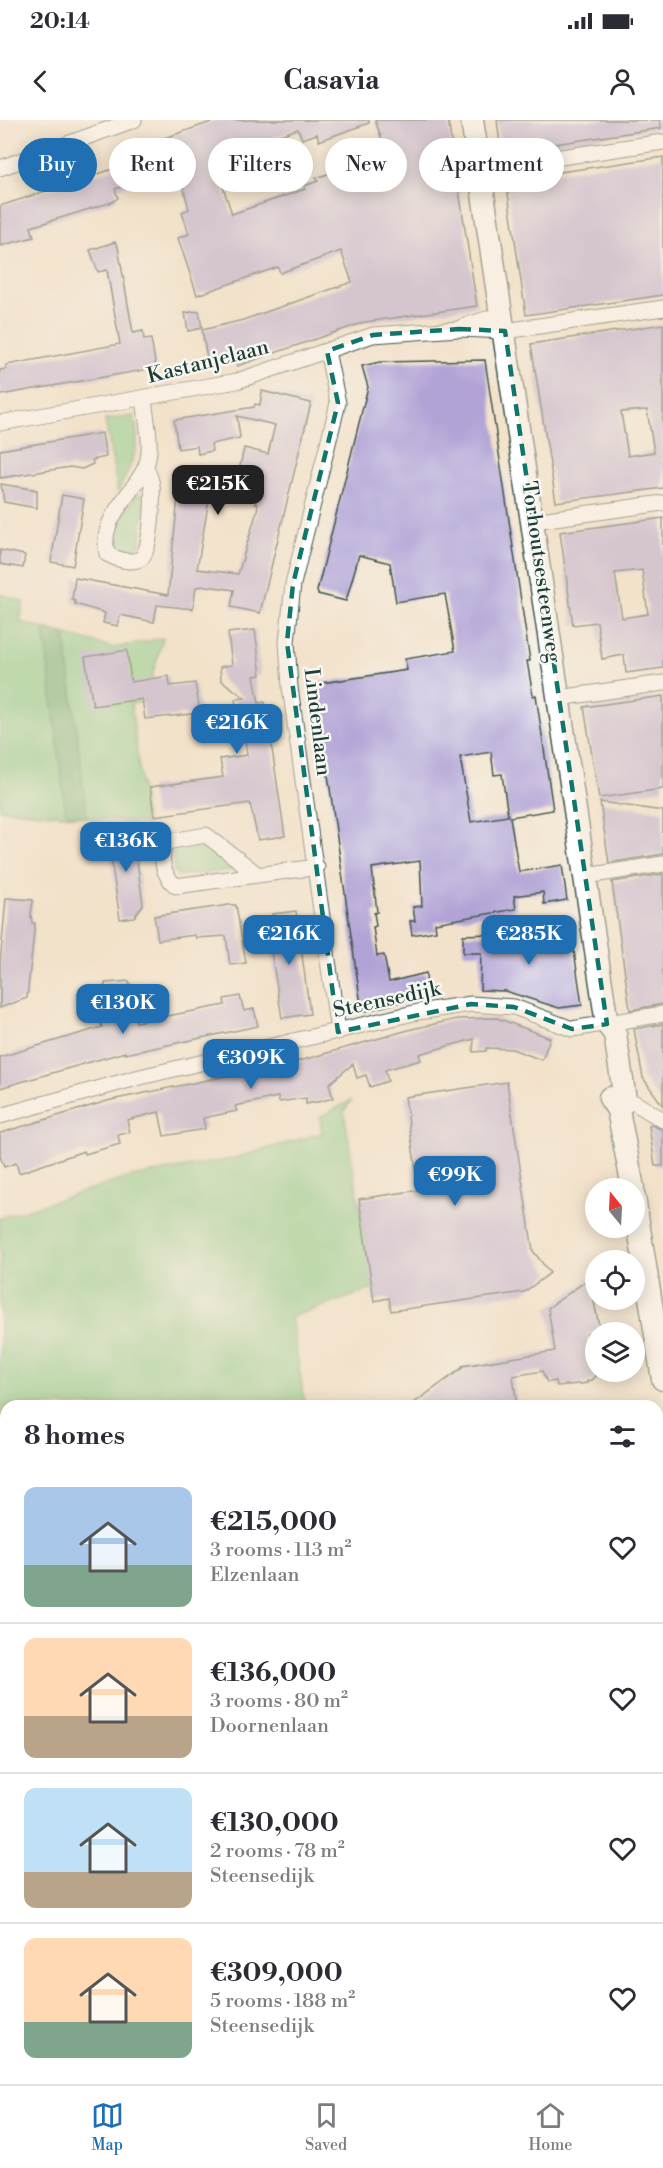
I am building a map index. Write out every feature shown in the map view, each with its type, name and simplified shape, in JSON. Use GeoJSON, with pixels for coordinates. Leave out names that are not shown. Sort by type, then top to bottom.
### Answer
{"type":"FeatureCollection","features":[{"type":"Feature","properties":{"kind":"main road","name":"Torhoutsesteenweg"},"geometry":{"type":"LineString","coordinates":[[472,120],[475,138]]}},
{"type":"Feature","properties":{"kind":"main road","name":"Torhoutsesteenweg"},"geometry":{"type":"LineString","coordinates":[[484,192],[608,1024],[602,1039],[618,1103],[631,1178]]}},
{"type":"Feature","properties":{"kind":"main road"},"geometry":{"type":"LineString","coordinates":[[641,1238],[663,1379]]}},
{"type":"Feature","properties":{"kind":"street"},"geometry":{"type":"LineString","coordinates":[[0,168],[134,120]]}},
{"type":"Feature","properties":{"kind":"street"},"geometry":{"type":"LineString","coordinates":[[564,157],[663,142]]}},
{"type":"Feature","properties":{"kind":"street","name":"Kastanjelaan"},"geometry":{"type":"LineString","coordinates":[[0,423],[237,381],[374,335],[663,308]]}},
{"type":"Feature","properties":{"kind":"street","name":"Lindenlaan"},"geometry":{"type":"LineString","coordinates":[[327,351],[338,403],[295,576],[287,642],[290,687],[338,1032]]}},
{"type":"Feature","properties":{"kind":"street"},"geometry":{"type":"LineString","coordinates":[[144,399],[149,443],[146,467],[118,506],[107,529],[107,554],[116,558],[132,561],[141,558],[147,549],[152,482],[146,467]]}},
{"type":"Feature","properties":{"kind":"street"},"geometry":{"type":"LineString","coordinates":[[533,521],[663,503]]}},
{"type":"Feature","properties":{"kind":"street"},"geometry":{"type":"LineString","coordinates":[[559,698],[663,683]]}},
{"type":"Feature","properties":{"kind":"street"},"geometry":{"type":"LineString","coordinates":[[257,874],[206,835],[165,842],[161,853],[166,878],[176,886],[316,867]]}},
{"type":"Feature","properties":{"kind":"street"},"geometry":{"type":"LineString","coordinates":[[587,876],[663,864]]}},
{"type":"Feature","properties":{"kind":"street","name":"Steensedijk"},"geometry":{"type":"LineString","coordinates":[[0,1116],[140,1077],[418,1012],[471,1004],[514,1007],[572,1029],[663,1014]]}},
{"type":"Feature","properties":{"kind":"street"},"geometry":{"type":"LineString","coordinates":[[618,1103],[663,1120]]}},
{"type":"Feature","properties":{"kind":"highlighted area"},"geometry":{"type":"Polygon","coordinates":[[[459,329],[505,331],[607,1024],[572,1029],[514,1007],[471,1004],[338,1032],[287,642],[293,584],[338,403],[327,351],[373,335],[459,329]]]}},
{"type":"Feature","properties":{"kind":"green space"},"geometry":{"type":"Polygon","coordinates":[[[134,416],[136,448],[118,493],[105,420],[134,416]]]}},
{"type":"Feature","properties":{"kind":"green space"},"geometry":{"type":"Polygon","coordinates":[[[142,494],[145,499],[140,545],[132,553],[118,551],[112,544],[113,529],[136,496],[142,494]]]}},
{"type":"Feature","properties":{"kind":"green space"},"geometry":{"type":"Polygon","coordinates":[[[0,594],[24,602],[20,622],[114,648],[163,638],[145,701],[131,704],[146,823],[0,809],[0,594]]]}},
{"type":"Feature","properties":{"kind":"green space"},"geometry":{"type":"Polygon","coordinates":[[[44,629],[65,635],[87,817],[66,814],[44,629]]]}},
{"type":"Feature","properties":{"kind":"green space"},"geometry":{"type":"Polygon","coordinates":[[[197,843],[210,848],[233,867],[233,870],[178,876],[174,871],[173,852],[178,847],[197,843]]]}},
{"type":"Feature","properties":{"kind":"green space"},"geometry":{"type":"Polygon","coordinates":[[[352,1100],[344,1111],[373,1289],[291,1317],[304,1400],[0,1400],[0,1218],[130,1177],[231,1159],[322,1133],[320,1117],[352,1100]]]}},
{"type":"Feature","properties":{"kind":"building"},"geometry":{"type":"Polygon","coordinates":[[[217,120],[369,120],[369,123],[319,141],[317,134],[302,138],[298,129],[271,138],[208,138],[208,192],[225,192],[232,214],[296,192],[313,192],[313,183],[318,181],[316,178],[325,175],[325,192],[407,192],[407,138],[381,138],[375,120],[448,120],[451,138],[419,138],[419,192],[459,192],[477,306],[365,322],[237,366],[233,355],[207,358],[202,330],[243,320],[352,282],[341,251],[280,273],[278,267],[197,295],[178,238],[189,234],[182,212],[189,209],[184,192],[196,192],[196,138],[165,138],[217,120]]]}},
{"type":"Feature","properties":{"kind":"building"},"geometry":{"type":"Polygon","coordinates":[[[497,120],[660,120],[661,128],[564,143],[564,138],[499,138],[497,120]]]}},
{"type":"Feature","properties":{"kind":"building"},"geometry":{"type":"Polygon","coordinates":[[[663,157],[663,295],[526,315],[508,192],[564,192],[564,172],[663,157]]]}},
{"type":"Feature","properties":{"kind":"building"},"geometry":{"type":"Polygon","coordinates":[[[109,170],[109,192],[116,192],[118,198],[112,202],[31,227],[34,237],[0,246],[0,206],[43,192],[97,192],[97,174],[109,170]]]}},
{"type":"Feature","properties":{"kind":"building"},"geometry":{"type":"Polygon","coordinates":[[[115,242],[118,247],[133,333],[143,331],[144,340],[151,339],[156,368],[0,395],[0,370],[6,369],[6,365],[120,344],[107,270],[98,272],[90,250],[115,242]]]}},
{"type":"Feature","properties":{"kind":"building"},"geometry":{"type":"Polygon","coordinates":[[[199,311],[202,328],[188,331],[185,313],[199,311]]]}},
{"type":"Feature","properties":{"kind":"building"},"geometry":{"type":"Polygon","coordinates":[[[663,324],[663,488],[556,502],[531,344],[663,324]],[[647,410],[621,412],[628,456],[654,452],[647,410]]]}},
{"type":"Feature","properties":{"kind":"building"},"geometry":{"type":"Polygon","coordinates":[[[485,360],[530,661],[527,661],[533,696],[536,695],[553,810],[510,817],[519,872],[562,865],[567,900],[544,904],[543,892],[514,896],[516,909],[435,923],[436,931],[412,935],[410,921],[415,921],[413,907],[422,906],[420,861],[372,868],[377,912],[374,913],[376,926],[373,927],[377,956],[384,955],[389,982],[426,973],[427,995],[362,1012],[315,684],[407,670],[405,659],[455,651],[445,594],[396,602],[390,563],[359,555],[346,601],[318,594],[317,591],[368,387],[362,366],[380,362],[485,360]],[[491,752],[460,757],[471,822],[508,816],[502,774],[494,775],[491,752]]]}},
{"type":"Feature","properties":{"kind":"building"},"geometry":{"type":"Polygon","coordinates":[[[262,391],[311,403],[260,613],[231,607],[234,590],[207,586],[196,587],[193,609],[157,605],[154,622],[120,615],[118,626],[103,623],[105,613],[75,604],[72,600],[75,578],[168,595],[180,478],[212,482],[197,569],[238,574],[257,511],[258,504],[255,504],[260,485],[236,484],[244,448],[268,454],[275,425],[237,416],[240,438],[211,444],[212,451],[198,454],[197,446],[178,449],[174,420],[254,407],[255,404],[260,405],[262,391]]]}},
{"type":"Feature","properties":{"kind":"building"},"geometry":{"type":"Polygon","coordinates":[[[102,433],[106,457],[92,460],[93,464],[82,469],[70,467],[0,478],[0,450],[102,433]]]}},
{"type":"Feature","properties":{"kind":"building"},"geometry":{"type":"Polygon","coordinates":[[[1,484],[37,490],[37,508],[4,502],[1,484]]]}},
{"type":"Feature","properties":{"kind":"building"},"geometry":{"type":"Polygon","coordinates":[[[62,495],[84,499],[73,566],[51,562],[62,495]]]}},
{"type":"Feature","properties":{"kind":"building"},"geometry":{"type":"Polygon","coordinates":[[[663,518],[663,668],[626,673],[624,655],[602,659],[597,622],[573,625],[560,532],[663,518]],[[642,570],[615,573],[622,618],[648,614],[642,570]]]}},
{"type":"Feature","properties":{"kind":"building"},"geometry":{"type":"Polygon","coordinates":[[[0,550],[25,555],[23,568],[0,564],[0,550]]]}},
{"type":"Feature","properties":{"kind":"building"},"geometry":{"type":"Polygon","coordinates":[[[255,630],[261,675],[254,676],[259,703],[265,702],[285,836],[258,840],[250,803],[154,816],[150,787],[223,777],[220,759],[247,755],[242,720],[238,721],[235,699],[245,698],[221,680],[220,667],[232,665],[228,633],[255,630]]]}},
{"type":"Feature","properties":{"kind":"building"},"geometry":{"type":"Polygon","coordinates":[[[127,650],[131,682],[169,676],[170,686],[195,683],[200,713],[145,719],[142,699],[93,706],[85,657],[127,650]]]}},
{"type":"Feature","properties":{"kind":"building"},"geometry":{"type":"Polygon","coordinates":[[[663,696],[663,789],[599,798],[584,707],[663,696]]]}},
{"type":"Feature","properties":{"kind":"building"},"geometry":{"type":"Polygon","coordinates":[[[600,802],[663,811],[663,854],[609,863],[600,802]]]}},
{"type":"Feature","properties":{"kind":"building"},"geometry":{"type":"Polygon","coordinates":[[[133,831],[143,905],[134,917],[120,919],[107,833],[133,831]]]}},
{"type":"Feature","properties":{"kind":"building"},"geometry":{"type":"Polygon","coordinates":[[[663,874],[663,1004],[630,1010],[612,882],[663,874]]]}},
{"type":"Feature","properties":{"kind":"building"},"geometry":{"type":"Polygon","coordinates":[[[6,898],[33,900],[31,915],[32,923],[35,923],[27,998],[0,1008],[0,964],[6,898]]]}},
{"type":"Feature","properties":{"kind":"building"},"geometry":{"type":"Polygon","coordinates":[[[236,905],[246,963],[230,965],[226,936],[196,938],[195,935],[158,940],[154,916],[236,905]]]}},
{"type":"Feature","properties":{"kind":"building"},"geometry":{"type":"Polygon","coordinates":[[[296,911],[310,1014],[282,1018],[270,945],[276,943],[272,914],[296,911]]]}},
{"type":"Feature","properties":{"kind":"building"},"geometry":{"type":"Polygon","coordinates":[[[571,931],[582,1005],[559,1008],[505,991],[480,990],[481,953],[463,953],[463,935],[571,931]]]}},
{"type":"Feature","properties":{"kind":"building"},"geometry":{"type":"Polygon","coordinates":[[[129,981],[136,1022],[225,1005],[224,999],[240,996],[244,1011],[254,1009],[258,1026],[125,1054],[125,1052],[0,1088],[0,1057],[102,1027],[91,991],[105,986],[105,983],[129,981]]]}},
{"type":"Feature","properties":{"kind":"building"},"geometry":{"type":"Polygon","coordinates":[[[497,1018],[550,1038],[542,1060],[512,1049],[486,1048],[486,1051],[473,1052],[474,1039],[419,1054],[421,1060],[385,1070],[388,1081],[370,1087],[366,1075],[357,1078],[353,1064],[329,1084],[333,1098],[322,1101],[306,1104],[306,1098],[279,1102],[278,1097],[235,1106],[237,1111],[203,1118],[205,1129],[164,1136],[159,1112],[127,1120],[130,1132],[118,1135],[120,1144],[85,1154],[84,1151],[19,1173],[16,1163],[4,1167],[0,1156],[0,1133],[111,1100],[299,1061],[412,1029],[457,1019],[497,1018]]]}},
{"type":"Feature","properties":{"kind":"building"},"geometry":{"type":"Polygon","coordinates":[[[663,1024],[663,1106],[643,1078],[634,1029],[663,1024]]]}},
{"type":"Feature","properties":{"kind":"building"},"geometry":{"type":"Polygon","coordinates":[[[507,1082],[533,1251],[550,1273],[524,1292],[391,1311],[389,1298],[374,1301],[359,1199],[419,1190],[405,1097],[507,1082]]]}},
{"type":"Feature","properties":{"kind":"building"},"geometry":{"type":"Polygon","coordinates":[[[649,1126],[663,1130],[663,1166],[655,1166],[649,1126]]]}},
{"type":"Feature","properties":{"kind":"building"},"geometry":{"type":"Polygon","coordinates":[[[585,1282],[585,1310],[596,1310],[598,1322],[585,1322],[585,1382],[588,1383],[557,1386],[556,1381],[547,1382],[542,1371],[513,1376],[516,1400],[418,1400],[462,1366],[555,1351],[548,1308],[585,1282]]]}}]}
